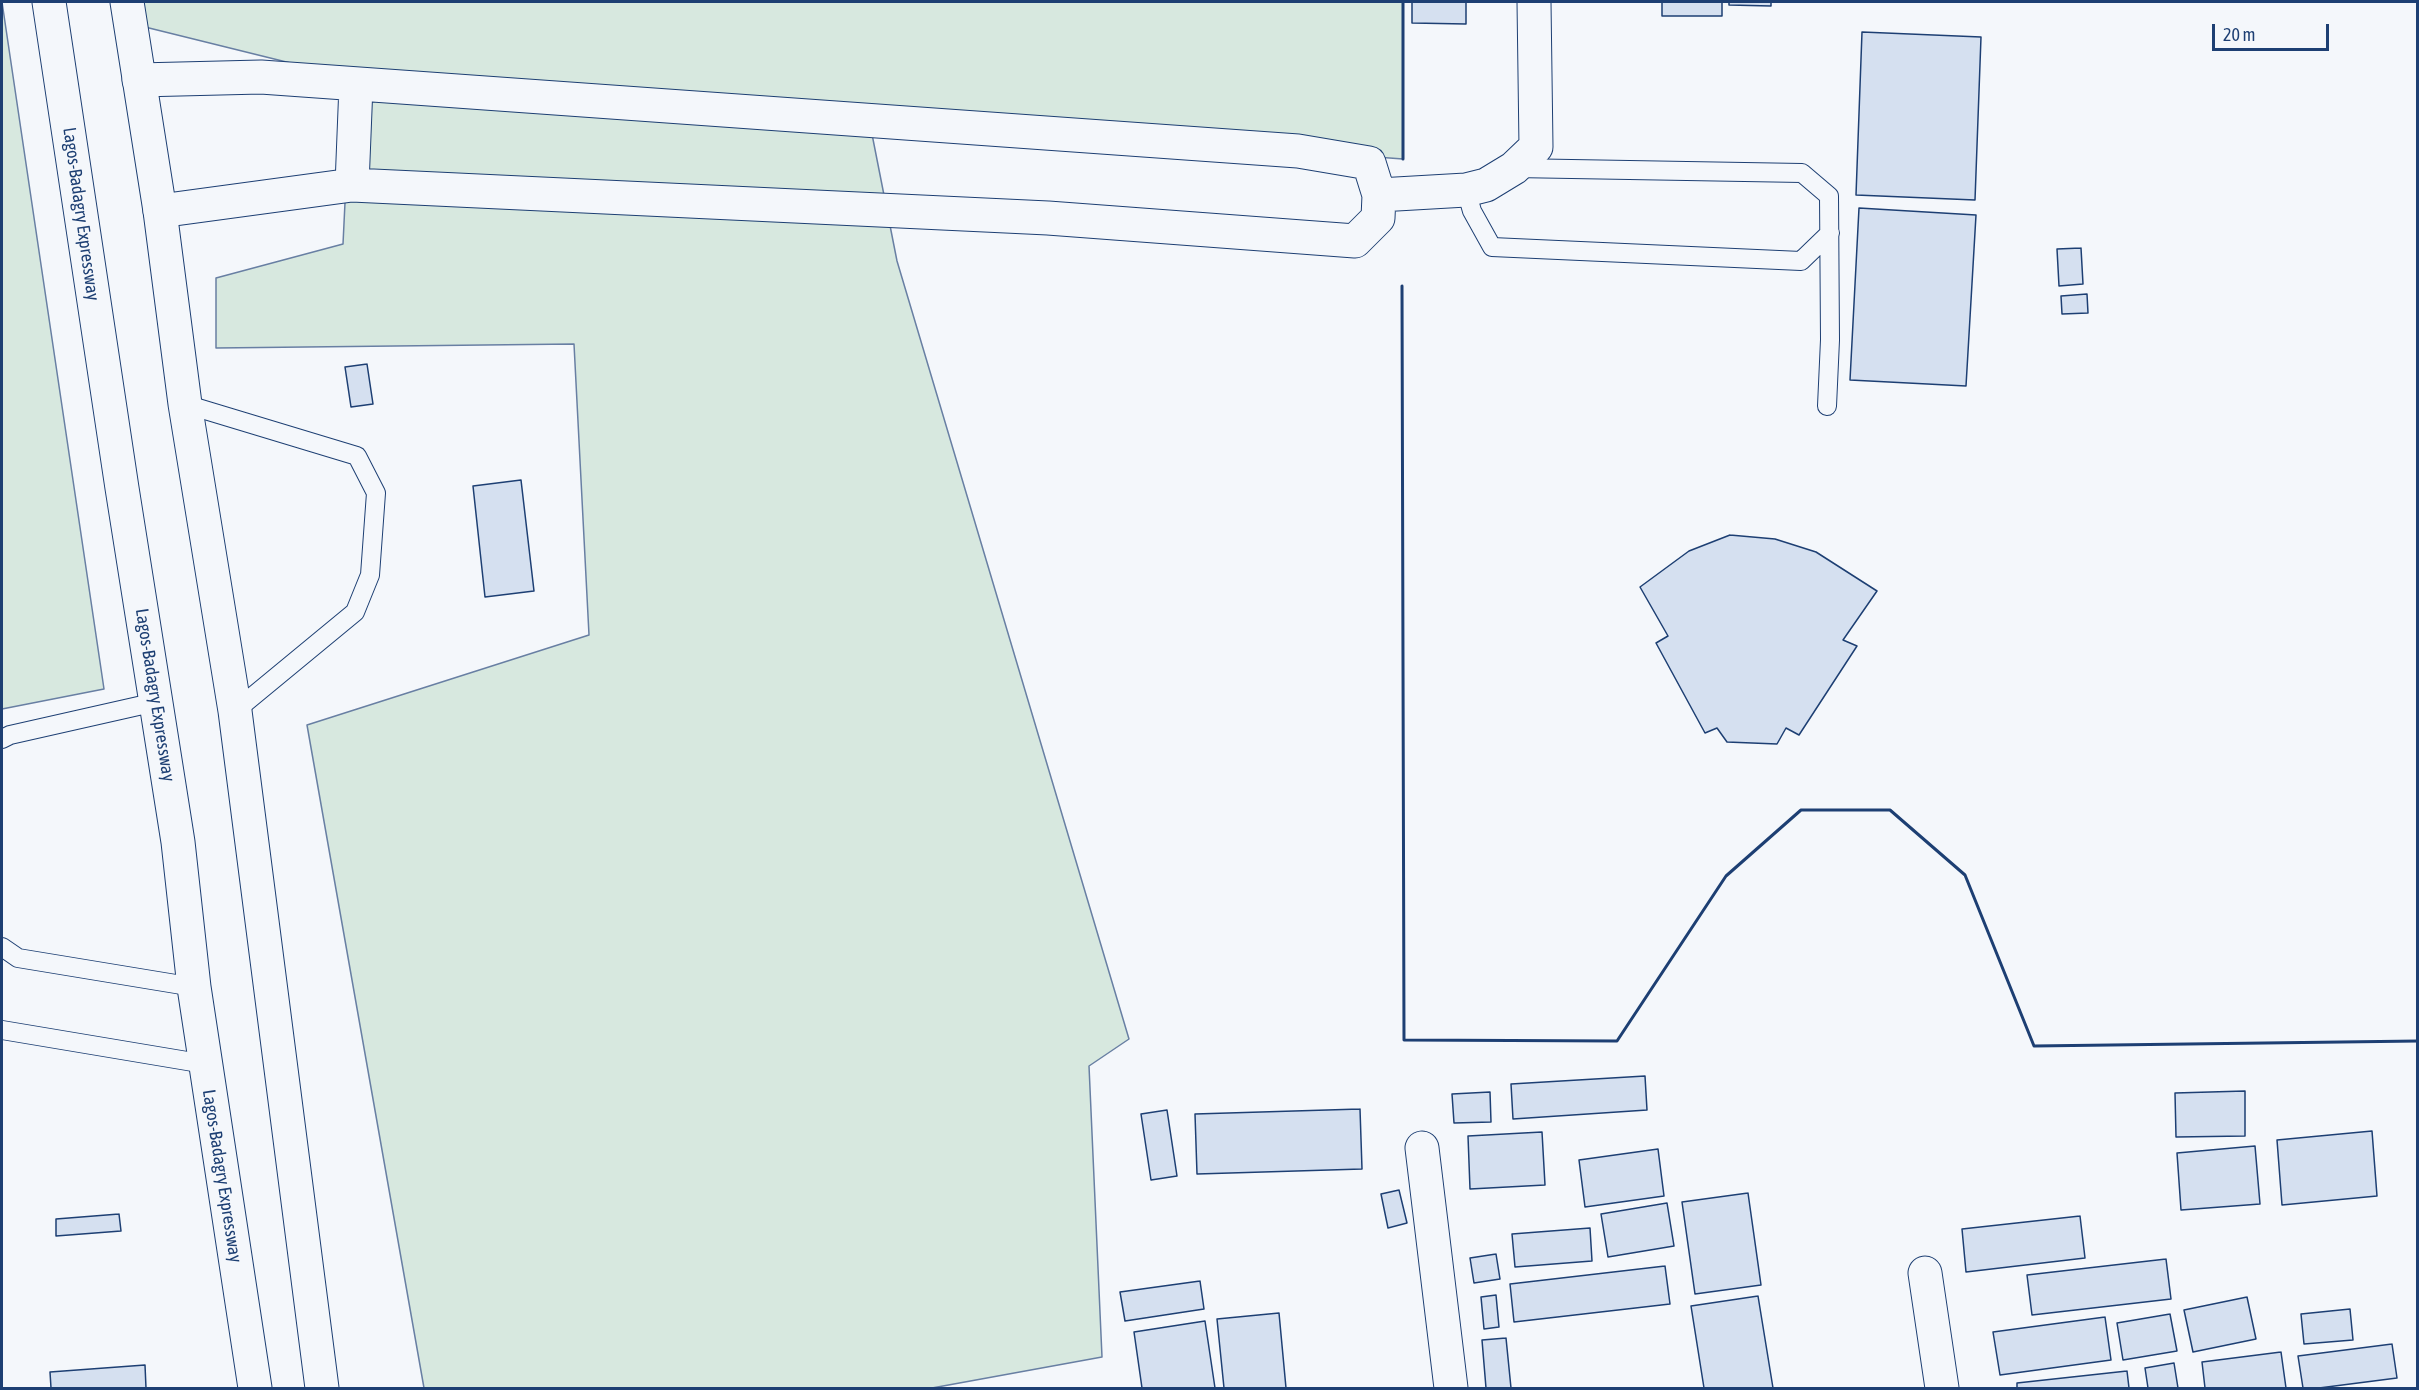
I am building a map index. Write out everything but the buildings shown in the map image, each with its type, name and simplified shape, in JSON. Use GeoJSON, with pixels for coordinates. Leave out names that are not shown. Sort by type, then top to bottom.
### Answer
{"type":"FeatureCollection","features":[{"type":"Feature","properties":{"kind":"main road","name":"Lagos-Badagry Expressway"},"geometry":{"type":"LineString","coordinates":[[50,2],[178,842],[194,987],[255,1389]]}},
{"type":"Feature","properties":{"kind":"main road"},"geometry":{"type":"LineString","coordinates":[[127,2],[160,211],[185,404],[235,711],[322,1389]]}},
{"type":"Feature","properties":{"kind":"main road"},"geometry":{"type":"LineString","coordinates":[[1379,195],[1466,190],[1486,185],[1514,168],[1536,147],[1534,2]]}},
{"type":"Feature","properties":{"kind":"main road"},"geometry":{"type":"LineString","coordinates":[[139,80],[261,77],[1298,150],[1369,163],[1379,195],[1378,218],[1355,241],[1002,215],[352,185],[160,211]]}},
{"type":"Feature","properties":{"kind":"main road"},"geometry":{"type":"LineString","coordinates":[[352,185],[356,85]]}},
{"type":"Feature","properties":{"kind":"main road"},"geometry":{"type":"LineString","coordinates":[[1422,1148],[1451,1389]]}},
{"type":"Feature","properties":{"kind":"main road"},"geometry":{"type":"LineString","coordinates":[[1925,1273],[1942,1389]]}},
{"type":"Feature","properties":{"kind":"lane"},"geometry":{"type":"LineString","coordinates":[[1514,168],[1802,173],[1828,196],[1830,340],[1827,406]]}},
{"type":"Feature","properties":{"kind":"lane"},"geometry":{"type":"LineString","coordinates":[[1466,190],[1472,211],[1492,247],[1801,261],[1830,232]]}},
{"type":"Feature","properties":{"kind":"lane"},"geometry":{"type":"LineString","coordinates":[[185,404],[357,456],[376,493],[370,575],[355,612],[235,711]]}},
{"type":"Feature","properties":{"kind":"lane"},"geometry":{"type":"LineString","coordinates":[[2,739],[10,735],[156,702]]}},
{"type":"Feature","properties":{"kind":"lane"},"geometry":{"type":"LineString","coordinates":[[2,947],[18,958],[194,987]]}},
{"type":"Feature","properties":{"kind":"lane"},"geometry":{"type":"LineString","coordinates":[[2,1030],[205,1064]]}},
{"type":"Feature","properties":{"kind":"shaded area"},"geometry":{"type":"Polygon","coordinates":[[[2,2],[104,689],[2,709],[2,2]]]}},
{"type":"Feature","properties":{"kind":"shaded area"},"geometry":{"type":"Polygon","coordinates":[[[143,2],[1403,2],[1403,159],[869,119],[897,261],[1129,1039],[1089,1066],[1102,1357],[932,1388],[424,1388],[307,725],[589,635],[574,344],[216,348],[216,278],[343,244],[351,78],[145,27],[143,2]]]}},
{"type":"Feature","properties":{"kind":"wall"},"geometry":{"type":"LineString","coordinates":[[1403,2],[1403,159]]}},
{"type":"Feature","properties":{"kind":"wall"},"geometry":{"type":"LineString","coordinates":[[1402,286],[1404,1040],[1617,1041],[1726,876],[1801,810],[1890,810],[1965,875],[2034,1046],[2418,1041]]}}]}
